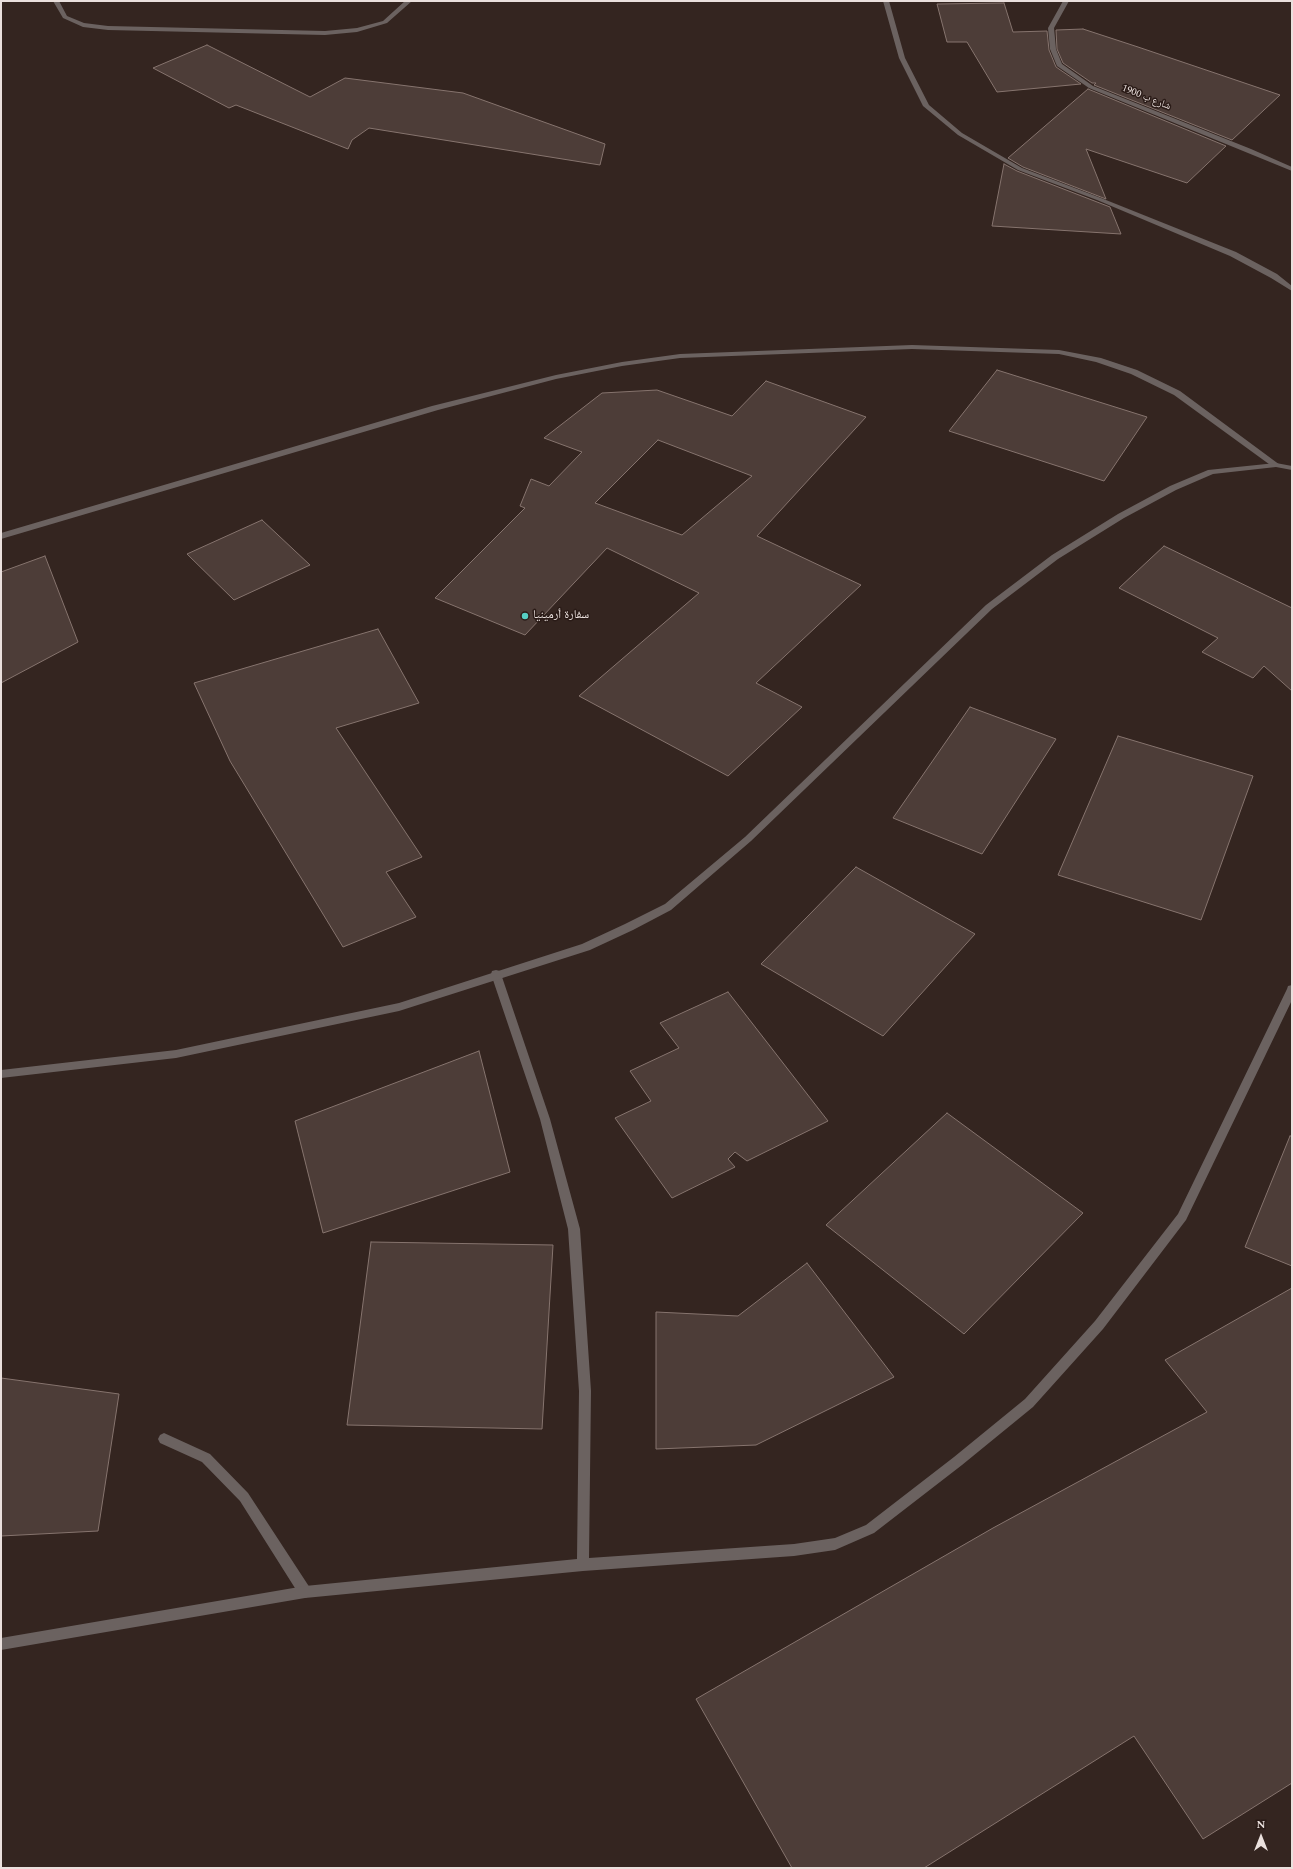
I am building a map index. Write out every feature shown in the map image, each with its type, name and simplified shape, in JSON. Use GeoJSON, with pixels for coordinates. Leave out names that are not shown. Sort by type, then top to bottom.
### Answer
{"type":"FeatureCollection","features":[{"type":"Feature","properties":{"kind":"street"},"geometry":{"type":"LineString","coordinates":[[56,1],[65,17],[84,24],[108,28],[325,33],[357,30],[385,22],[409,1]]}},
{"type":"Feature","properties":{"kind":"street"},"geometry":{"type":"LineString","coordinates":[[886,1],[902,58],[926,106],[960,134],[1020,170],[1099,199],[1233,254],[1274,276],[1292,289]]}},
{"type":"Feature","properties":{"kind":"street","name":"شارع ب 1900"},"geometry":{"type":"LineString","coordinates":[[1066,1],[1051,28],[1053,49],[1059,65],[1091,87],[1249,150],[1292,170]]}},
{"type":"Feature","properties":{"kind":"street"},"geometry":{"type":"LineString","coordinates":[[1,536],[443,406],[556,377],[622,364],[680,356],[912,347],[1059,352],[1098,360],[1134,372],[1178,393],[1276,465]]}},
{"type":"Feature","properties":{"kind":"street"},"geometry":{"type":"LineString","coordinates":[[1,1074],[176,1054],[399,1007],[496,974],[586,947],[668,907],[783,807],[851,738],[988,607],[1055,557],[1121,516],[1173,488],[1211,472],[1276,465],[1292,468]]}},
{"type":"Feature","properties":{"kind":"street"},"geometry":{"type":"LineString","coordinates":[[496,974],[545,1119],[574,1229],[585,1391],[583,1565]]}},
{"type":"Feature","properties":{"kind":"street"},"geometry":{"type":"LineString","coordinates":[[1,1644],[304,1592],[583,1565],[794,1550],[835,1544],[870,1529],[958,1462],[1029,1403],[1099,1325],[1182,1217],[1292,989]]}},
{"type":"Feature","properties":{"kind":"street"},"geometry":{"type":"LineString","coordinates":[[164,1439],[206,1458],[244,1497],[304,1592]]}},
{"type":"Feature","properties":{"kind":"building"},"geometry":{"type":"Polygon","coordinates":[[[1004,3],[1013,32],[1047,31],[1049,50],[1056,67],[1081,84],[997,92],[967,42],[947,42],[937,4],[1004,3]]]}},
{"type":"Feature","properties":{"kind":"building"},"geometry":{"type":"Polygon","coordinates":[[[1083,29],[1280,95],[1232,140],[1094,85],[1096,83],[1092,83],[1063,63],[1057,49],[1056,30],[1083,29]]]}},
{"type":"Feature","properties":{"kind":"building"},"geometry":{"type":"Polygon","coordinates":[[[207,45],[310,97],[345,78],[463,93],[605,144],[600,165],[369,128],[352,140],[348,149],[236,105],[229,108],[153,68],[207,45]]]}},
{"type":"Feature","properties":{"kind":"building"},"geometry":{"type":"Polygon","coordinates":[[[1088,89],[1226,146],[1187,183],[1086,149],[1106,199],[1023,167],[1008,158],[1088,89]]]}},
{"type":"Feature","properties":{"kind":"building"},"geometry":{"type":"Polygon","coordinates":[[[1004,164],[1017,171],[1110,207],[1121,234],[992,226],[1004,164]]]}},
{"type":"Feature","properties":{"kind":"building"},"geometry":{"type":"Polygon","coordinates":[[[997,370],[1147,417],[1104,481],[949,431],[997,370]]]}},
{"type":"Feature","properties":{"kind":"building"},"geometry":{"type":"Polygon","coordinates":[[[766,381],[866,417],[757,536],[861,585],[756,683],[802,707],[728,776],[579,696],[699,593],[607,548],[525,635],[435,598],[525,508],[520,506],[531,479],[549,486],[582,452],[544,438],[602,393],[657,390],[732,416],[766,381]],[[658,440],[595,503],[682,535],[752,476],[658,440]]]}},
{"type":"Feature","properties":{"kind":"building"},"geometry":{"type":"Polygon","coordinates":[[[262,520],[310,565],[234,600],[187,554],[262,520]]]}},
{"type":"Feature","properties":{"kind":"building"},"geometry":{"type":"Polygon","coordinates":[[[1164,546],[1292,608],[1292,691],[1264,666],[1253,678],[1202,652],[1218,638],[1119,588],[1164,546]]]}},
{"type":"Feature","properties":{"kind":"building"},"geometry":{"type":"Polygon","coordinates":[[[45,556],[78,642],[1,683],[1,572],[45,556]]]}},
{"type":"Feature","properties":{"kind":"building"},"geometry":{"type":"Polygon","coordinates":[[[378,629],[419,703],[336,728],[422,857],[386,872],[416,917],[343,947],[230,761],[194,683],[378,629]]]}},
{"type":"Feature","properties":{"kind":"building"},"geometry":{"type":"Polygon","coordinates":[[[970,707],[1056,739],[982,854],[893,818],[970,707]]]}},
{"type":"Feature","properties":{"kind":"building"},"geometry":{"type":"Polygon","coordinates":[[[1118,736],[1253,776],[1201,920],[1058,875],[1118,736]]]}},
{"type":"Feature","properties":{"kind":"building"},"geometry":{"type":"Polygon","coordinates":[[[856,867],[975,934],[883,1036],[761,964],[856,867]]]}},
{"type":"Feature","properties":{"kind":"building"},"geometry":{"type":"Polygon","coordinates":[[[728,992],[828,1121],[747,1161],[735,1152],[728,1159],[735,1167],[672,1198],[615,1118],[651,1101],[630,1071],[679,1048],[660,1023],[728,992]]]}},
{"type":"Feature","properties":{"kind":"building"},"geometry":{"type":"Polygon","coordinates":[[[479,1051],[510,1172],[323,1233],[295,1121],[479,1051]]]}},
{"type":"Feature","properties":{"kind":"building"},"geometry":{"type":"Polygon","coordinates":[[[947,1113],[1083,1213],[964,1334],[826,1225],[947,1113]]]}},
{"type":"Feature","properties":{"kind":"building"},"geometry":{"type":"Polygon","coordinates":[[[1290,1136],[1292,1136],[1292,1266],[1245,1247],[1290,1136]]]}},
{"type":"Feature","properties":{"kind":"building"},"geometry":{"type":"Polygon","coordinates":[[[371,1242],[553,1245],[542,1429],[347,1425],[371,1242]]]}},
{"type":"Feature","properties":{"kind":"building"},"geometry":{"type":"Polygon","coordinates":[[[807,1263],[894,1377],[756,1445],[656,1449],[656,1312],[738,1316],[807,1263]]]}},
{"type":"Feature","properties":{"kind":"building"},"geometry":{"type":"Polygon","coordinates":[[[1292,1288],[1292,1783],[1203,1839],[1134,1736],[924,1868],[792,1868],[696,1699],[993,1528],[1207,1412],[1165,1360],[1292,1288]]]}},
{"type":"Feature","properties":{"kind":"building"},"geometry":{"type":"Polygon","coordinates":[[[1,1378],[119,1394],[98,1531],[1,1536],[1,1378]]]}},
{"type":"Feature","properties":{"kind":"place","name":"سفارة أرمينيا"},"geometry":{"type":"Point","coordinates":[525,616]}}]}
